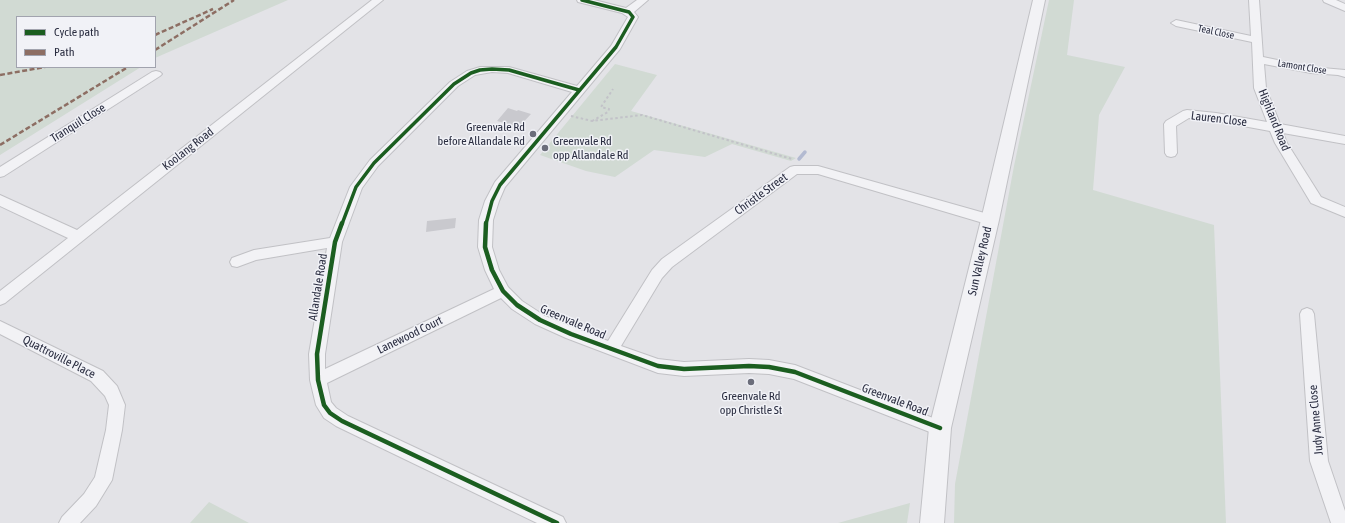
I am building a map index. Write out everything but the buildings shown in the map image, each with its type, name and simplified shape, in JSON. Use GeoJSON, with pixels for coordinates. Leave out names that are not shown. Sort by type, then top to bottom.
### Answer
{"type":"FeatureCollection","features":[{"type":"Feature","properties":{"kind":"street","name":"Koolang Road"},"geometry":{"type":"LineString","coordinates":[[0,299],[77,236],[378,0]]}},
{"type":"Feature","properties":{"kind":"street"},"geometry":{"type":"LineString","coordinates":[[582,0],[626,12],[633,9],[642,0]]}},
{"type":"Feature","properties":{"kind":"street","name":"Sun Valley Road"},"geometry":{"type":"LineString","coordinates":[[932,523],[940,428],[990,220],[1039,0]]}},
{"type":"Feature","properties":{"kind":"street","name":"Highland Road"},"geometry":{"type":"LineString","coordinates":[[1254,0],[1260,88],[1281,143],[1316,200],[1345,212]]}},
{"type":"Feature","properties":{"kind":"street"},"geometry":{"type":"LineString","coordinates":[[1328,0],[1345,8]]}},
{"type":"Feature","properties":{"kind":"street","name":"Greenvale Road"},"geometry":{"type":"LineString","coordinates":[[626,12],[631,14],[633,17],[624,36],[500,185],[492,201],[486,220],[485,247],[492,270],[503,291],[517,305],[540,320],[611,349],[658,366],[684,369],[749,366],[769,367],[795,372],[940,428]]}},
{"type":"Feature","properties":{"kind":"street","name":"Teal Close"},"geometry":{"type":"LineString","coordinates":[[1176,23],[1257,40]]}},
{"type":"Feature","properties":{"kind":"street","name":"Lamont Close"},"geometry":{"type":"LineString","coordinates":[[1258,59],[1311,70],[1340,72],[1345,74]]}},
{"type":"Feature","properties":{"kind":"street","name":"Allandale Road"},"geometry":{"type":"LineString","coordinates":[[556,523],[342,421],[330,413],[324,405],[318,380],[317,354],[335,242],[356,187],[364,173],[454,84],[462,78],[480,70],[500,69],[518,72],[579,90]]}},
{"type":"Feature","properties":{"kind":"street","name":"Tranquil Close"},"geometry":{"type":"LineString","coordinates":[[0,173],[156,74]]}},
{"type":"Feature","properties":{"kind":"street","name":"Lauren Close"},"geometry":{"type":"LineString","coordinates":[[1171,153],[1170,124],[1187,114],[1275,127]]}},
{"type":"Feature","properties":{"kind":"street"},"geometry":{"type":"LineString","coordinates":[[1275,127],[1345,140]]}},
{"type":"Feature","properties":{"kind":"street","name":"Christle Street"},"geometry":{"type":"LineString","coordinates":[[611,349],[657,274],[667,263],[794,170],[818,170],[990,220]]}},
{"type":"Feature","properties":{"kind":"street"},"geometry":{"type":"LineString","coordinates":[[0,200],[77,236]]}},
{"type":"Feature","properties":{"kind":"street"},"geometry":{"type":"LineString","coordinates":[[237,262],[254,254],[335,242]]}},
{"type":"Feature","properties":{"kind":"street","name":"Lanewood Court"},"geometry":{"type":"LineString","coordinates":[[318,380],[503,291]]}},
{"type":"Feature","properties":{"kind":"street","name":"Judy Anne Close"},"geometry":{"type":"LineString","coordinates":[[1307,314],[1319,461],[1340,523]]}},
{"type":"Feature","properties":{"kind":"street","name":"Quattroville Place"},"geometry":{"type":"LineString","coordinates":[[0,327],[97,376],[111,391],[117,405],[114,430],[103,480],[90,500],[68,523]]}},
{"type":"Feature","properties":{"kind":"path"},"geometry":{"type":"LineString","coordinates":[[592,121],[608,112],[609,109],[601,106],[613,89]]}},
{"type":"Feature","properties":{"kind":"path"},"geometry":{"type":"LineString","coordinates":[[560,113],[592,121],[629,115],[642,115],[795,160],[805,169]]}},
{"type":"Feature","properties":{"kind":"shaded area"},"geometry":{"type":"Polygon","coordinates":[[[0,0],[288,0],[156,58],[156,16],[16,16],[16,68],[139,68],[0,155],[0,0]]]}},
{"type":"Feature","properties":{"kind":"shaded area"},"geometry":{"type":"Polygon","coordinates":[[[1049,0],[1074,0],[1067,55],[1125,67],[1099,115],[1093,190],[1214,225],[1226,523],[954,523],[955,484],[1014,166],[1049,0]]]}},
{"type":"Feature","properties":{"kind":"shaded area"},"geometry":{"type":"Polygon","coordinates":[[[615,64],[657,75],[631,111],[796,158],[791,161],[732,144],[705,157],[654,150],[615,177],[586,171],[540,155],[615,64]]]}},
{"type":"Feature","properties":{"kind":"shaded area"},"geometry":{"type":"Polygon","coordinates":[[[209,502],[249,523],[190,523],[209,502]]]}},
{"type":"Feature","properties":{"kind":"shaded area"},"geometry":{"type":"Polygon","coordinates":[[[910,503],[907,523],[838,523],[910,503]]]}},
{"type":"Feature","properties":{"kind":"waterway"},"geometry":{"type":"LineString","coordinates":[[799,159],[805,152]]}},
{"type":"Feature","properties":{"kind":"marked path"},"geometry":{"type":"LineString","coordinates":[[156,49],[234,0]]}},
{"type":"Feature","properties":{"kind":"marked path"},"geometry":{"type":"LineString","coordinates":[[156,35],[213,9]]}},
{"type":"Feature","properties":{"kind":"marked path"},"geometry":{"type":"LineString","coordinates":[[0,75],[39,68]]}},
{"type":"Feature","properties":{"kind":"marked path"},"geometry":{"type":"LineString","coordinates":[[0,145],[126,68]]}},
{"type":"Feature","properties":{"kind":"cycle path"},"geometry":{"type":"LineString","coordinates":[[582,0],[629,12],[633,17],[616,47],[500,185],[492,201],[486,220],[485,247],[492,270],[503,291],[517,305],[540,320],[571,334],[658,366],[684,369],[749,366],[769,367],[795,372],[940,428]]}},
{"type":"Feature","properties":{"kind":"cycle path"},"geometry":{"type":"LineString","coordinates":[[557,523],[342,421],[330,413],[324,405],[318,380],[317,354],[335,242],[356,187],[374,163],[454,84],[471,73],[480,70],[492,69],[509,70],[579,90]]}},
{"type":"Feature","properties":{"kind":"place","name":"Greenvale Rd before Allandale Rd"},"geometry":{"type":"Point","coordinates":[533,134]}},
{"type":"Feature","properties":{"kind":"place","name":"Greenvale Rd opp Allandale Rd"},"geometry":{"type":"Point","coordinates":[545,148]}},
{"type":"Feature","properties":{"kind":"place","name":"Greenvale Rd opp Christle St"},"geometry":{"type":"Point","coordinates":[751,382]}}]}
